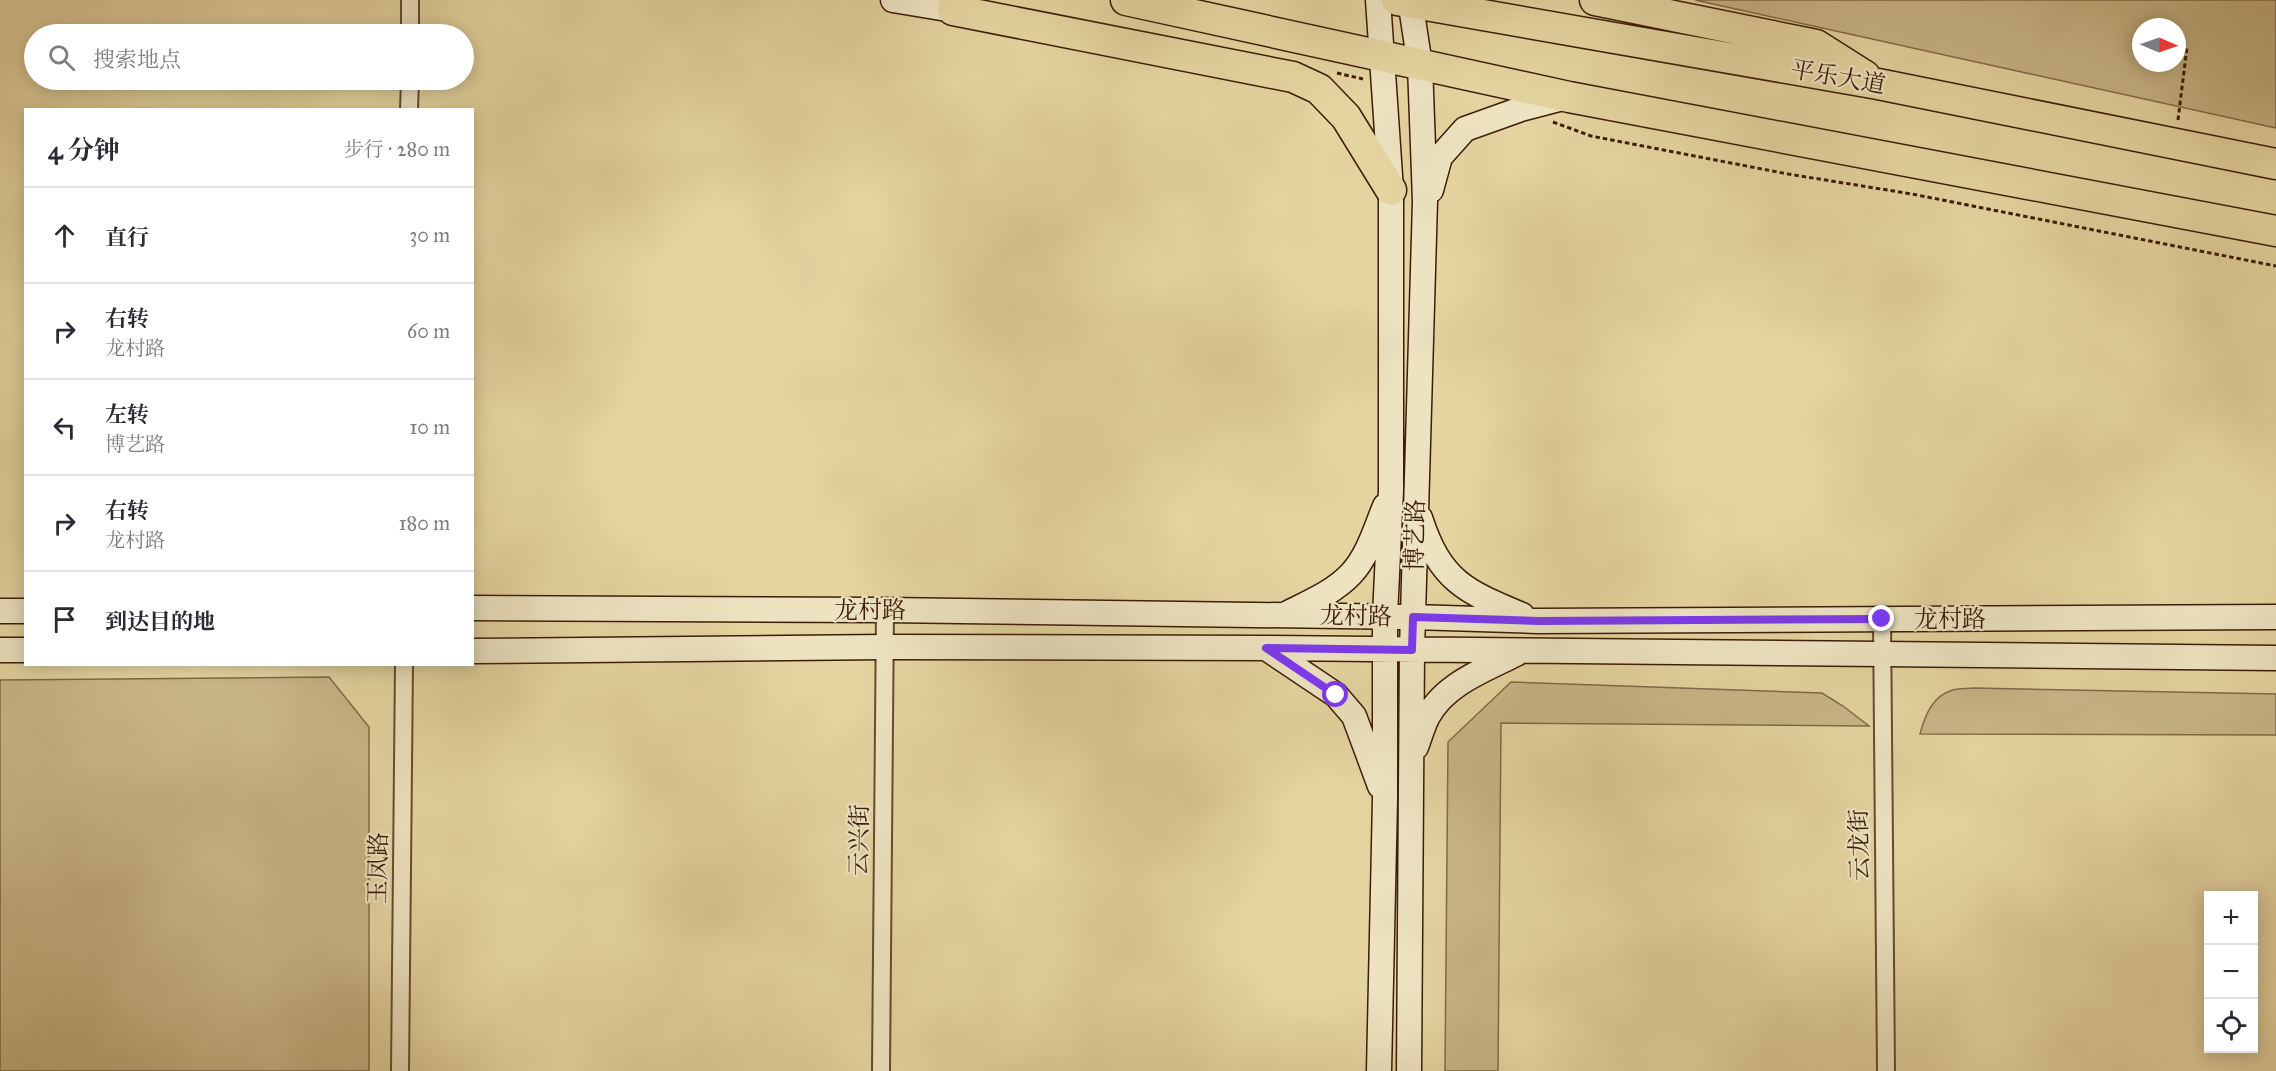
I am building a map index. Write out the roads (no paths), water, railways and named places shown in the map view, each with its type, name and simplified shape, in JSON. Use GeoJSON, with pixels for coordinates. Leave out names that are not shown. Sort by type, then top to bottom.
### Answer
{"type":"FeatureCollection","features":[{"type":"Feature","properties":{"kind":"highway"},"geometry":{"type":"LineString","coordinates":[[1126,0],[1383,69],[1420,65],[1569,97],[2272,233]]}},
{"type":"Feature","properties":{"kind":"highway"},"geometry":{"type":"LineString","coordinates":[[1595,0],[1816,45],[1878,84]]}},
{"type":"Feature","properties":{"kind":"highway","name":"平乐大道"},"geometry":{"type":"LineString","coordinates":[[1406,1],[1878,84],[2276,164]]}},
{"type":"Feature","properties":{"kind":"highway"},"geometry":{"type":"LineString","coordinates":[[954,5],[1293,77],[1319,89],[1346,117],[1391,190]]}},
{"type":"Feature","properties":{"kind":"street"},"geometry":{"type":"LineString","coordinates":[[410,0],[410,24]]}},
{"type":"Feature","properties":{"kind":"street"},"geometry":{"type":"LineString","coordinates":[[893,0],[954,5]]}},
{"type":"Feature","properties":{"kind":"street","name":"博艺路"},"geometry":{"type":"LineString","coordinates":[[1378,0],[1391,190],[1391,490],[1385,616],[1385,799],[1378,1071]]}},
{"type":"Feature","properties":{"kind":"street","name":"博艺路"},"geometry":{"type":"LineString","coordinates":[[1406,1],[1420,65],[1425,213],[1412,650],[1409,1071]]}},
{"type":"Feature","properties":{"kind":"street"},"geometry":{"type":"LineString","coordinates":[[409,108],[410,90]]}},
{"type":"Feature","properties":{"kind":"street"},"geometry":{"type":"LineString","coordinates":[[1425,213],[1440,157],[1465,129],[1521,109],[1569,97]]}},
{"type":"Feature","properties":{"kind":"street"},"geometry":{"type":"LineString","coordinates":[[1282,615],[1324,596],[1352,573],[1368,546],[1391,490]]}},
{"type":"Feature","properties":{"kind":"street"},"geometry":{"type":"LineString","coordinates":[[1415,502],[1428,544],[1443,566],[1462,587],[1483,599],[1538,621]]}},
{"type":"Feature","properties":{"kind":"street","name":"龙村路"},"geometry":{"type":"LineString","coordinates":[[474,608],[1385,616],[1538,621],[2276,617]]}},
{"type":"Feature","properties":{"kind":"street","name":"云兴街"},"geometry":{"type":"LineString","coordinates":[[881,1071],[885,610]]}},
{"type":"Feature","properties":{"kind":"street"},"geometry":{"type":"LineString","coordinates":[[0,611],[24,611]]}},
{"type":"Feature","properties":{"kind":"street","name":"云龙街"},"geometry":{"type":"LineString","coordinates":[[1882,619],[1886,1071]]}},
{"type":"Feature","properties":{"kind":"street","name":"龙村路"},"geometry":{"type":"LineString","coordinates":[[474,651],[885,647],[1266,648],[2276,658]]}},
{"type":"Feature","properties":{"kind":"street"},"geometry":{"type":"LineString","coordinates":[[1266,648],[1336,695],[1354,716],[1385,799]]}},
{"type":"Feature","properties":{"kind":"street"},"geometry":{"type":"LineString","coordinates":[[0,650],[24,650]]}},
{"type":"Feature","properties":{"kind":"street"},"geometry":{"type":"LineString","coordinates":[[1411,760],[1429,715],[1447,693],[1476,674],[1521,651]]}},
{"type":"Feature","properties":{"kind":"street","name":"玉凤路"},"geometry":{"type":"LineString","coordinates":[[400,1071],[404,666]]}}]}
